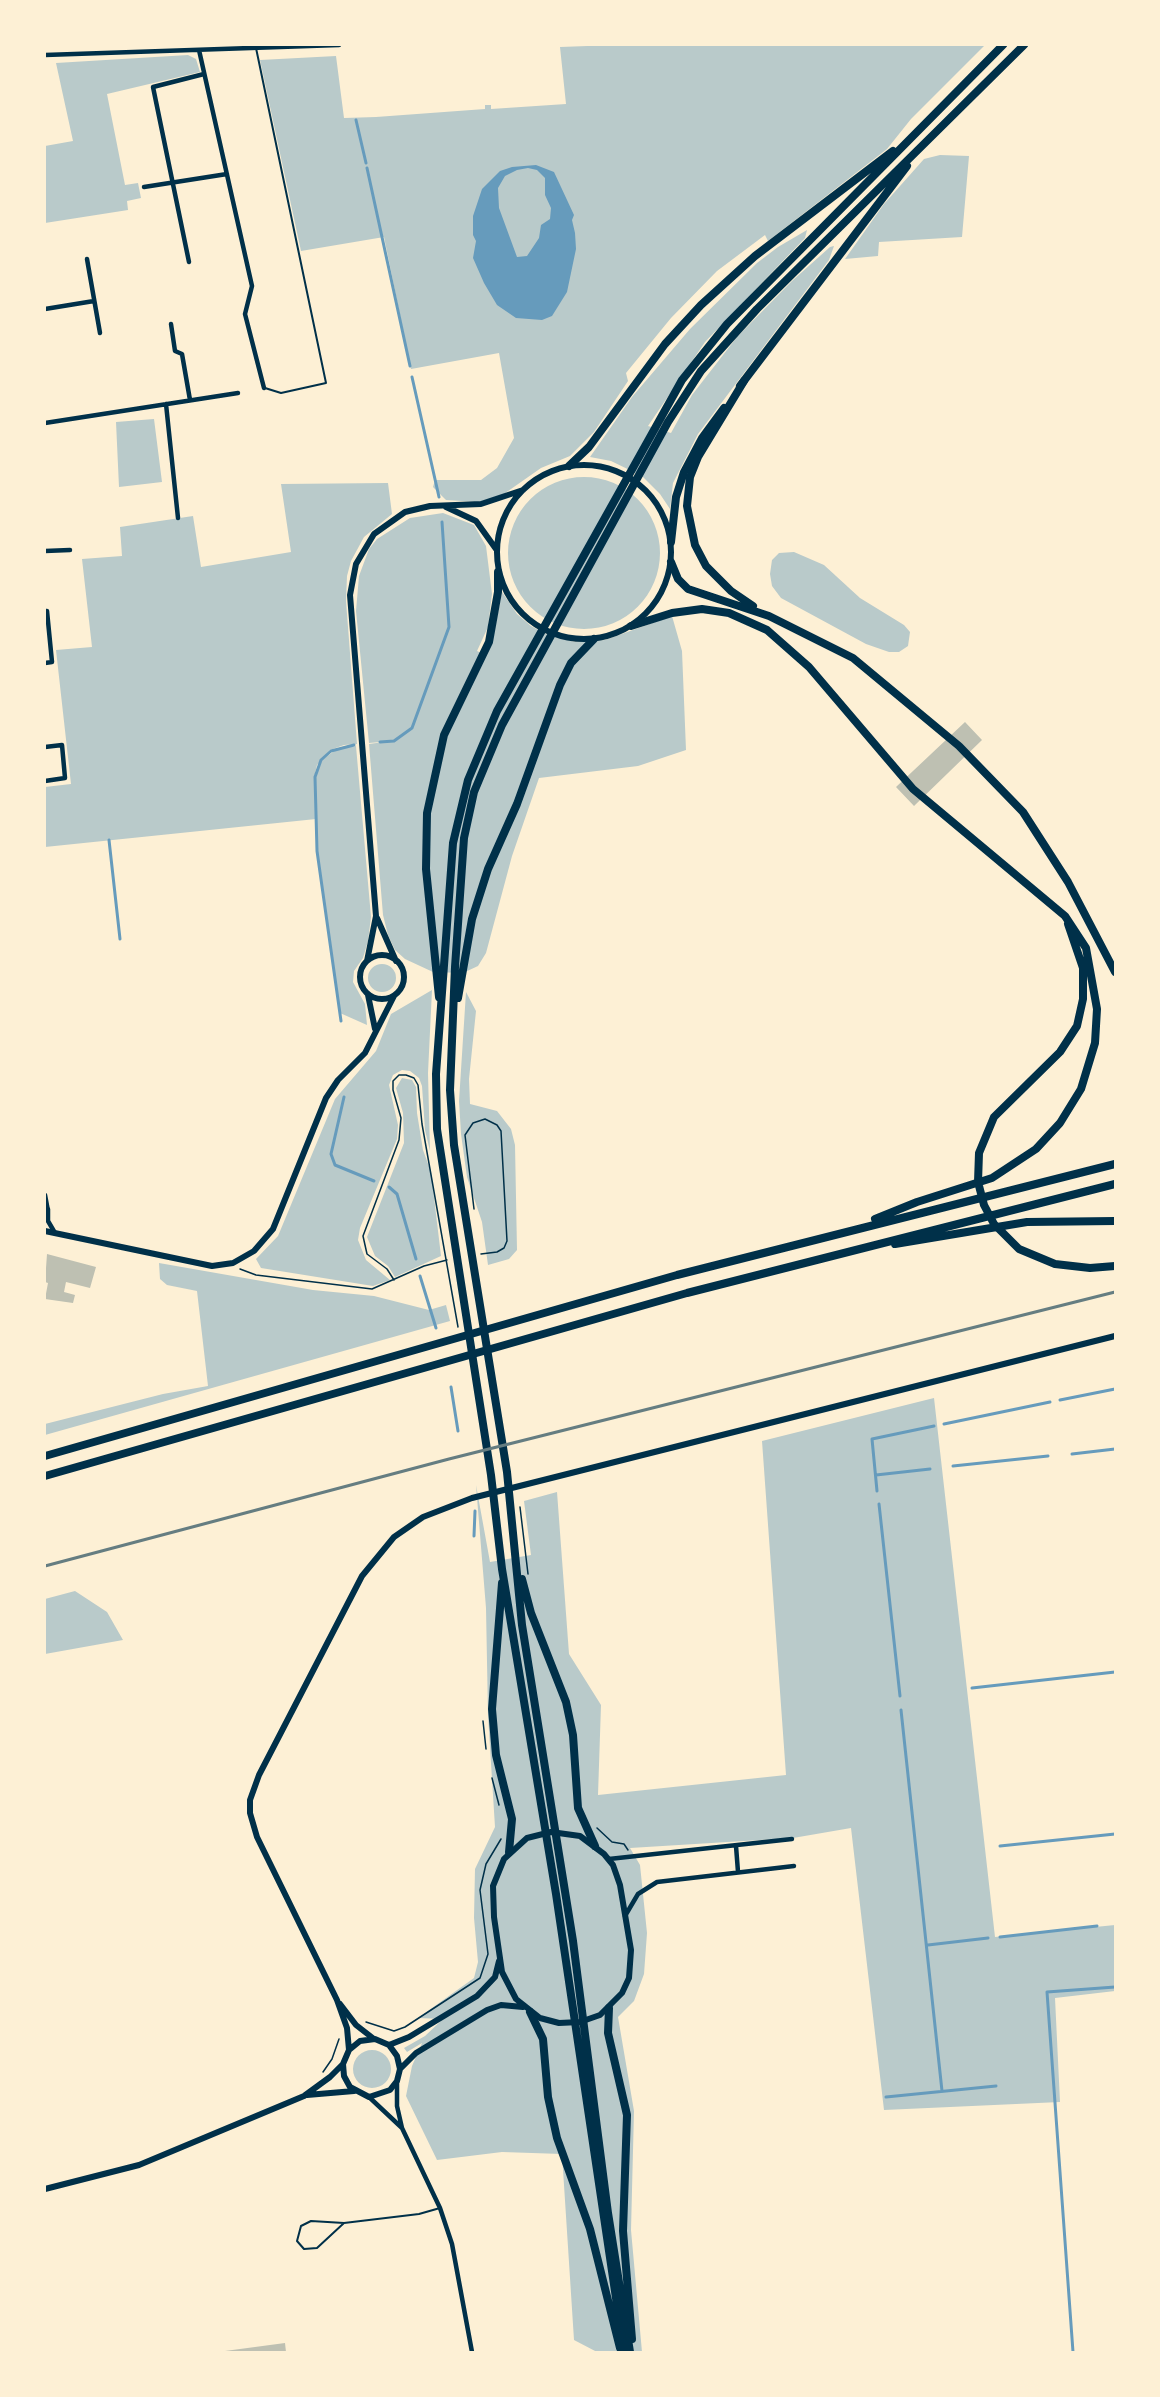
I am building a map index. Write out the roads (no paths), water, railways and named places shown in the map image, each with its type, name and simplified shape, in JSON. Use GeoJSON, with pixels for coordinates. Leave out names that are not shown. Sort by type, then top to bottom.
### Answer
{"type":"FeatureCollection","features":[{"type":"Feature","properties":{"kind":"highway"},"geometry":{"type":"LineString","coordinates":[[509,1852],[512,1819],[496,1755],[492,1710],[500,1623],[502,1560],[435,1101],[450,866],[463,793],[482,742],[514,679],[682,380],[713,340],[1003,45]]}},
{"type":"Feature","properties":{"kind":"highway"},"geometry":{"type":"LineString","coordinates":[[623,2352],[547,1779],[522,1625],[518,1562],[506,1461],[451,1120],[455,967],[461,862],[469,815],[491,748],[524,683],[668,422],[701,371],[729,338],[895,170],[922,147],[1024,45]]}},
{"type":"Feature","properties":{"kind":"highway"},"geometry":{"type":"LineString","coordinates":[[569,466],[589,447],[664,344],[707,300],[755,256],[911,137]]}},
{"type":"Feature","properties":{"kind":"highway"},"geometry":{"type":"LineString","coordinates":[[671,542],[679,485],[689,459],[874,206],[922,147]]}},
{"type":"Feature","properties":{"kind":"highway"},"geometry":{"type":"LineString","coordinates":[[744,381],[698,456],[687,493],[688,519],[695,545],[713,575],[731,591],[769,616],[853,658],[959,746],[1023,812],[1068,882],[1101,940],[1115,972]]}},
{"type":"Feature","properties":{"kind":"highway"},"geometry":{"type":"LineString","coordinates":[[671,562],[678,579],[688,589],[769,616]]}},
{"type":"Feature","properties":{"kind":"highway"},"geometry":{"type":"LineString","coordinates":[[440,1022],[437,968],[426,869],[428,813],[444,735],[489,642],[498,592],[498,572]]}},
{"type":"Feature","properties":{"kind":"highway"},"geometry":{"type":"LineString","coordinates":[[631,626],[672,613],[702,609],[729,613],[767,630],[808,667],[913,789],[1065,916],[1086,948],[1097,1009],[1093,1055],[1072,1106],[1053,1133],[1036,1149],[992,1178],[917,1202],[847,1231]]}},
{"type":"Feature","properties":{"kind":"highway"},"geometry":{"type":"LineString","coordinates":[[455,1012],[472,919],[485,878],[516,804],[560,684],[571,663],[594,639]]}},
{"type":"Feature","properties":{"kind":"highway"},"geometry":{"type":"LineString","coordinates":[[1065,916],[1083,968],[1080,1016],[1072,1036],[1060,1052],[1004,1105],[986,1130],[979,1153],[978,1182],[984,1205],[1001,1233],[1019,1249],[1045,1261],[1077,1267],[1115,1266]]}},
{"type":"Feature","properties":{"kind":"highway"},"geometry":{"type":"LineString","coordinates":[[1101,940],[1115,954]]}},
{"type":"Feature","properties":{"kind":"highway"},"geometry":{"type":"LineString","coordinates":[[45,1456],[676,1275],[1115,1164]]}},
{"type":"Feature","properties":{"kind":"highway"},"geometry":{"type":"LineString","coordinates":[[45,1476],[538,1334],[835,1254],[1115,1184]]}},
{"type":"Feature","properties":{"kind":"highway"},"geometry":{"type":"LineString","coordinates":[[835,1254],[1027,1222],[1115,1221]]}},
{"type":"Feature","properties":{"kind":"highway"},"geometry":{"type":"LineString","coordinates":[[518,1562],[531,1613],[566,1702],[573,1734],[578,1808],[596,1846]]}},
{"type":"Feature","properties":{"kind":"highway"},"geometry":{"type":"LineString","coordinates":[[502,1569],[587,2070],[631,2352]]}},
{"type":"Feature","properties":{"kind":"highway"},"geometry":{"type":"LineString","coordinates":[[609,2008],[608,2033],[627,2115],[623,2230],[631,2352]]}},
{"type":"Feature","properties":{"kind":"highway"},"geometry":{"type":"LineString","coordinates":[[526,2009],[543,2039],[548,2097],[557,2138],[590,2229],[623,2352]]}},
{"type":"Feature","properties":{"kind":"street"},"geometry":{"type":"LineString","coordinates":[[45,55],[339,45]]}},
{"type":"Feature","properties":{"kind":"street"},"geometry":{"type":"LineString","coordinates":[[199,50],[252,286],[245,314],[264,388]]}},
{"type":"Feature","properties":{"kind":"street"},"geometry":{"type":"LineString","coordinates":[[189,262],[153,87],[204,74]]}},
{"type":"Feature","properties":{"kind":"street"},"geometry":{"type":"LineString","coordinates":[[144,187],[227,174]]}},
{"type":"Feature","properties":{"kind":"street"},"geometry":{"type":"LineString","coordinates":[[87,259],[100,333]]}},
{"type":"Feature","properties":{"kind":"street"},"geometry":{"type":"LineString","coordinates":[[45,309],[94,301]]}},
{"type":"Feature","properties":{"kind":"street"},"geometry":{"type":"LineString","coordinates":[[171,324],[175,351],[182,354],[190,400]]}},
{"type":"Feature","properties":{"kind":"street"},"geometry":{"type":"LineString","coordinates":[[45,423],[238,393]]}},
{"type":"Feature","properties":{"kind":"street"},"geometry":{"type":"LineString","coordinates":[[166,405],[178,518]]}},
{"type":"Feature","properties":{"kind":"street"},"geometry":{"type":"LineString","coordinates":[[569,466],[604,467],[636,482],[660,509],[671,542],[671,562],[658,598],[646,614],[631,626],[613,635],[594,639],[567,638],[533,624],[514,605],[498,572],[496,550],[504,518],[523,490],[539,477],[569,466]]}},
{"type":"Feature","properties":{"kind":"street"},"geometry":{"type":"LineString","coordinates":[[375,1029],[368,995],[359,978],[367,961],[376,916],[353,647],[350,595],[352,579],[362,552],[382,526],[405,512],[430,506],[481,504],[523,490]]}},
{"type":"Feature","properties":{"kind":"street"},"geometry":{"type":"LineString","coordinates":[[442,506],[476,521],[496,550]]}},
{"type":"Feature","properties":{"kind":"street"},"geometry":{"type":"LineString","coordinates":[[45,552],[70,550]]}},
{"type":"Feature","properties":{"kind":"street"},"geometry":{"type":"LineString","coordinates":[[45,611],[47,611],[52,662],[45,663]]}},
{"type":"Feature","properties":{"kind":"street"},"geometry":{"type":"LineString","coordinates":[[45,747],[62,745],[65,778],[45,780]]}},
{"type":"Feature","properties":{"kind":"street"},"geometry":{"type":"LineString","coordinates":[[45,1231],[203,1264],[233,1263],[261,1246],[273,1229],[326,1098],[338,1080],[364,1053],[394,996],[402,987],[404,976],[376,916]]}},
{"type":"Feature","properties":{"kind":"street"},"geometry":{"type":"LineString","coordinates":[[367,961],[382,955],[397,961]]}},
{"type":"Feature","properties":{"kind":"street"},"geometry":{"type":"LineString","coordinates":[[368,995],[381,1000],[394,996]]}},
{"type":"Feature","properties":{"kind":"street"},"geometry":{"type":"LineString","coordinates":[[45,1195],[48,1221],[55,1233]]}},
{"type":"Feature","properties":{"kind":"street"},"geometry":{"type":"LineString","coordinates":[[45,1219],[48,1209]]}},
{"type":"Feature","properties":{"kind":"street"},"geometry":{"type":"LineString","coordinates":[[349,2050],[347,2028],[337,2000],[257,1837],[250,1813],[250,1800],[259,1775],[362,1576],[394,1537],[423,1517],[455,1503],[1115,1336]]}},
{"type":"Feature","properties":{"kind":"street"},"geometry":{"type":"LineString","coordinates":[[400,2069],[416,2053],[487,2010],[501,2005],[526,2009],[551,2022],[568,2023],[591,2019],[609,2008],[622,1993],[629,1978],[631,1950],[618,1877],[609,1859],[596,1846],[572,1833],[551,1832],[527,1838],[509,1852],[497,1871],[491,1894],[500,1957],[509,1990],[526,2009]]}},
{"type":"Feature","properties":{"kind":"street"},"geometry":{"type":"LineString","coordinates":[[609,1859],[792,1839]]}},
{"type":"Feature","properties":{"kind":"street"},"geometry":{"type":"LineString","coordinates":[[736,1846],[738,1872]]}},
{"type":"Feature","properties":{"kind":"street"},"geometry":{"type":"LineString","coordinates":[[625,1916],[638,1894],[657,1882],[794,1866]]}},
{"type":"Feature","properties":{"kind":"street"},"geometry":{"type":"LineString","coordinates":[[389,2045],[409,2037],[477,1996],[495,1977],[500,1957]]}},
{"type":"Feature","properties":{"kind":"street"},"geometry":{"type":"LineString","coordinates":[[337,2000],[356,2025],[375,2039],[389,2045],[397,2056],[400,2069],[397,2081],[397,2106],[402,2128],[441,2208],[452,2244],[472,2352]]}},
{"type":"Feature","properties":{"kind":"street"},"geometry":{"type":"LineString","coordinates":[[45,2189],[139,2165],[304,2096],[330,2077],[343,2064],[349,2050],[360,2041],[375,2039]]}},
{"type":"Feature","properties":{"kind":"street"},"geometry":{"type":"LineString","coordinates":[[343,2064],[344,2076],[354,2091]]}},
{"type":"Feature","properties":{"kind":"street"},"geometry":{"type":"LineString","coordinates":[[369,2097],[390,2090],[397,2081]]}},
{"type":"Feature","properties":{"kind":"street"},"geometry":{"type":"LineString","coordinates":[[304,2096],[354,2091],[369,2097],[402,2128]]}},
{"type":"Feature","properties":{"kind":"lane"},"geometry":{"type":"LineString","coordinates":[[256,48],[326,383],[280,393],[264,388]]}},
{"type":"Feature","properties":{"kind":"lane"},"geometry":{"type":"LineString","coordinates":[[344,2223],[317,2248],[304,2249],[297,2241],[301,2226],[311,2221],[344,2223],[419,2214],[441,2208]]}},
{"type":"Feature","properties":{"kind":"water"},"geometry":{"type":"Polygon","coordinates":[[[536,165],[554,172],[574,215],[572,220],[576,249],[567,292],[552,316],[542,320],[516,318],[497,305],[473,258],[476,241],[473,235],[473,216],[482,189],[500,171],[512,167],[536,165]],[[528,168],[517,170],[505,176],[498,188],[499,208],[517,257],[527,256],[539,238],[541,225],[550,219],[551,208],[545,195],[545,178],[537,170],[528,168]]]}},
{"type":"Feature","properties":{"kind":"waterway"},"geometry":{"type":"LineString","coordinates":[[356,120],[366,163]]}},
{"type":"Feature","properties":{"kind":"waterway"},"geometry":{"type":"LineString","coordinates":[[367,168],[410,366]]}},
{"type":"Feature","properties":{"kind":"waterway"},"geometry":{"type":"LineString","coordinates":[[412,377],[439,497]]}},
{"type":"Feature","properties":{"kind":"waterway"},"geometry":{"type":"LineString","coordinates":[[380,742],[394,741],[412,728],[449,627],[442,522]]}},
{"type":"Feature","properties":{"kind":"waterway"},"geometry":{"type":"LineString","coordinates":[[341,1021],[317,851],[315,777],[321,760],[331,751],[354,745]]}},
{"type":"Feature","properties":{"kind":"waterway"},"geometry":{"type":"LineString","coordinates":[[109,840],[120,939]]}},
{"type":"Feature","properties":{"kind":"waterway"},"geometry":{"type":"LineString","coordinates":[[344,1097],[331,1154],[335,1165],[374,1181]]}},
{"type":"Feature","properties":{"kind":"waterway"},"geometry":{"type":"LineString","coordinates":[[389,1187],[397,1194],[416,1259]]}},
{"type":"Feature","properties":{"kind":"waterway"},"geometry":{"type":"LineString","coordinates":[[420,1276],[436,1328]]}},
{"type":"Feature","properties":{"kind":"waterway"},"geometry":{"type":"LineString","coordinates":[[451,1387],[458,1431]]}},
{"type":"Feature","properties":{"kind":"waterway"},"geometry":{"type":"LineString","coordinates":[[1060,1400],[1115,1389]]}},
{"type":"Feature","properties":{"kind":"waterway"},"geometry":{"type":"LineString","coordinates":[[944,1424],[1050,1402]]}},
{"type":"Feature","properties":{"kind":"waterway"},"geometry":{"type":"LineString","coordinates":[[877,1491],[872,1439],[934,1426]]}},
{"type":"Feature","properties":{"kind":"waterway"},"geometry":{"type":"LineString","coordinates":[[1072,1454],[1115,1449]]}},
{"type":"Feature","properties":{"kind":"waterway"},"geometry":{"type":"LineString","coordinates":[[953,1466],[1048,1456]]}},
{"type":"Feature","properties":{"kind":"waterway"},"geometry":{"type":"LineString","coordinates":[[876,1475],[930,1469]]}},
{"type":"Feature","properties":{"kind":"waterway"},"geometry":{"type":"LineString","coordinates":[[879,1504],[900,1696]]}},
{"type":"Feature","properties":{"kind":"waterway"},"geometry":{"type":"LineString","coordinates":[[474,1536],[475,1511]]}},
{"type":"Feature","properties":{"kind":"waterway"},"geometry":{"type":"LineString","coordinates":[[972,1688],[1115,1672]]}},
{"type":"Feature","properties":{"kind":"waterway"},"geometry":{"type":"LineString","coordinates":[[901,1710],[942,2091]]}},
{"type":"Feature","properties":{"kind":"waterway"},"geometry":{"type":"LineString","coordinates":[[1000,1846],[1115,1834]]}},
{"type":"Feature","properties":{"kind":"waterway"},"geometry":{"type":"LineString","coordinates":[[1000,1937],[1097,1926]]}},
{"type":"Feature","properties":{"kind":"waterway"},"geometry":{"type":"LineString","coordinates":[[928,1945],[988,1938]]}},
{"type":"Feature","properties":{"kind":"waterway"},"geometry":{"type":"LineString","coordinates":[[1073,2352],[1047,1992],[1115,1987]]}},
{"type":"Feature","properties":{"kind":"waterway"},"geometry":{"type":"LineString","coordinates":[[886,2097],[996,2086]]}},
{"type":"Feature","properties":{"kind":"railway"},"geometry":{"type":"LineString","coordinates":[[45,1566],[449,1459],[1115,1292]]}}]}
